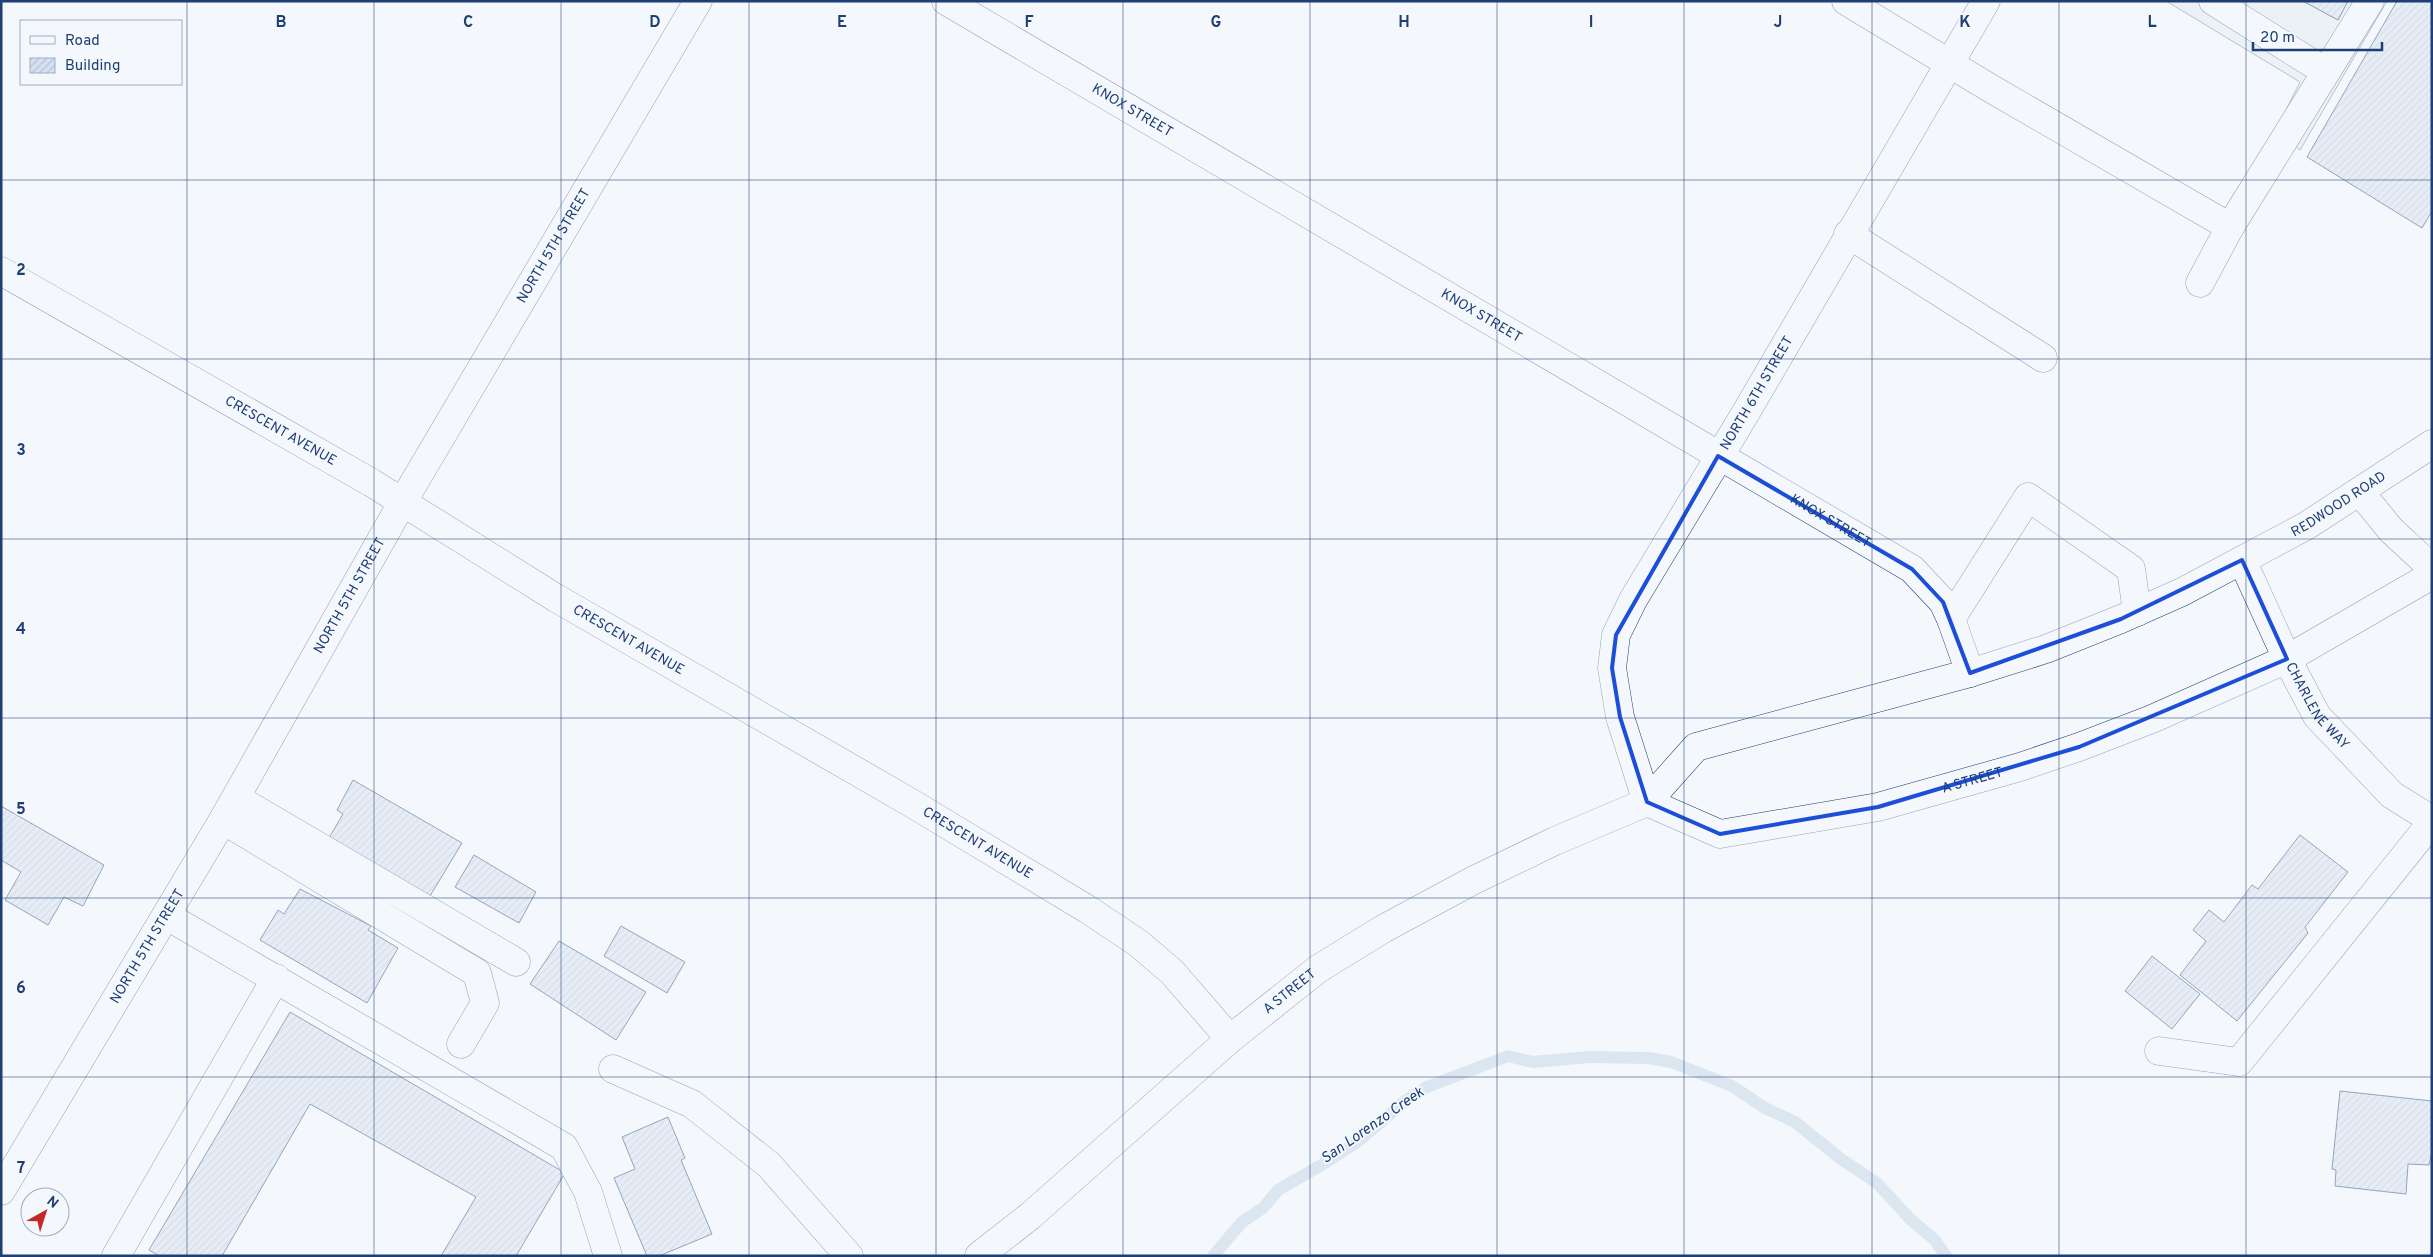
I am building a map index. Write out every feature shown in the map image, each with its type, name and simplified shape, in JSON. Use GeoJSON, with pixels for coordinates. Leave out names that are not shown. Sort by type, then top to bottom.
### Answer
{"type":"FeatureCollection","features":[{"type":"Feature","properties":{"kind":"street","name":"NORTH 5TH STREET"},"geometry":{"type":"LineString","coordinates":[[1,1191],[230,809],[402,502],[698,1]]}},
{"type":"Feature","properties":{"kind":"street","name":"KNOX STREET"},"geometry":{"type":"LineString","coordinates":[[946,1],[1912,569],[1943,602],[1970,673]]}},
{"type":"Feature","properties":{"kind":"street"},"geometry":{"type":"LineString","coordinates":[[1846,1],[1950,62],[1990,88],[2230,227]]}},
{"type":"Feature","properties":{"kind":"street","name":"NORTH 6TH STREET"},"geometry":{"type":"LineString","coordinates":[[1647,802],[1620,717],[1612,668],[1616,635],[1633,600],[1986,1]]}},
{"type":"Feature","properties":{"kind":"street"},"geometry":{"type":"LineString","coordinates":[[2213,1],[2326,72]]}},
{"type":"Feature","properties":{"kind":"street"},"geometry":{"type":"LineString","coordinates":[[2200,282],[2230,227],[2370,1]]}},
{"type":"Feature","properties":{"kind":"street"},"geometry":{"type":"LineString","coordinates":[[1848,234],[2043,358]]}},
{"type":"Feature","properties":{"kind":"street","name":"CRESCENT AVENUE"},"geometry":{"type":"LineString","coordinates":[[1,271],[372,483],[564,603],[913,804],[1088,909],[1138,943],[1172,972],[1230,1039]]}},
{"type":"Feature","properties":{"kind":"street","name":"REDWOOD ROAD"},"geometry":{"type":"LineString","coordinates":[[2242,560],[2306,526],[2432,444]]}},
{"type":"Feature","properties":{"kind":"street"},"geometry":{"type":"LineString","coordinates":[[2360,492],[2391,530],[2432,568]]}},
{"type":"Feature","properties":{"kind":"street"},"geometry":{"type":"LineString","coordinates":[[1951,619],[2028,497],[2131,569],[2137,612]]}},
{"type":"Feature","properties":{"kind":"street","name":"A STREET"},"geometry":{"type":"LineString","coordinates":[[979,1256],[1030,1216],[1230,1039],[1318,970],[1383,930],[1474,880],[1647,802],[1696,747],[1970,673],[2046,649],[2182,592],[2242,560]]}},
{"type":"Feature","properties":{"kind":"street","name":"CHARLENE WAY"},"geometry":{"type":"LineString","coordinates":[[2242,560],[2287,659],[2318,716],[2392,794],[2432,821]]}},
{"type":"Feature","properties":{"kind":"street"},"geometry":{"type":"LineString","coordinates":[[2287,659],[2432,575]]}},
{"type":"Feature","properties":{"kind":"street","name":"A STREET"},"geometry":{"type":"LineString","coordinates":[[1647,802],[1720,834],[1878,807],[2020,767],[2079,747],[2152,719],[2287,659]]}},
{"type":"Feature","properties":{"kind":"street"},"geometry":{"type":"LineString","coordinates":[[230,809],[516,962]]}},
{"type":"Feature","properties":{"kind":"street"},"geometry":{"type":"LineString","coordinates":[[230,809],[478,973],[485,1003],[461,1044]]}},
{"type":"Feature","properties":{"kind":"street"},"geometry":{"type":"LineString","coordinates":[[2159,1051],[2239,1062],[2432,821]]}},
{"type":"Feature","properties":{"kind":"street"},"geometry":{"type":"LineString","coordinates":[[167,916],[564,1146],[588,1192],[600,1253]]}},
{"type":"Feature","properties":{"kind":"street"},"geometry":{"type":"LineString","coordinates":[[116,1256],[276,978]]}},
{"type":"Feature","properties":{"kind":"street"},"geometry":{"type":"LineString","coordinates":[[613,1068],[692,1104],[770,1165],[848,1256]]}},
{"type":"Feature","properties":{"kind":"highlighted area"},"geometry":{"type":"Polygon","coordinates":[[[1718,456],[1912,569],[1943,602],[1970,673],[2121,619],[2242,560],[2287,659],[2079,747],[1878,807],[1720,834],[1647,802],[1620,717],[1612,668],[1616,635],[1718,456]]]}},
{"type":"Feature","properties":{"kind":"shaded area"},"geometry":{"type":"Polygon","coordinates":[[[2166,1],[2303,1],[2338,20],[2348,1],[2387,1],[2300,150],[2276,130],[2300,82],[2166,1]]]}},
{"type":"Feature","properties":{"kind":"building"},"geometry":{"type":"Polygon","coordinates":[[[2303,1],[2348,1],[2338,20],[2303,1]]]}},
{"type":"Feature","properties":{"kind":"building"},"geometry":{"type":"Polygon","coordinates":[[[2397,1],[2432,1],[2432,211],[2422,228],[2307,157],[2397,1]]]}},
{"type":"Feature","properties":{"kind":"building"},"geometry":{"type":"Polygon","coordinates":[[[353,780],[462,843],[430,896],[329,838],[343,814],[337,810],[353,780]]]}},
{"type":"Feature","properties":{"kind":"building"},"geometry":{"type":"Polygon","coordinates":[[[1,806],[104,865],[83,906],[64,897],[48,925],[5,900],[21,872],[1,860],[1,806]]]}},
{"type":"Feature","properties":{"kind":"building"},"geometry":{"type":"Polygon","coordinates":[[[2300,835],[2348,872],[2305,927],[2308,933],[2237,1021],[2180,975],[2206,941],[2193,930],[2209,910],[2224,922],[2252,885],[2258,889],[2300,835]]]}},
{"type":"Feature","properties":{"kind":"building"},"geometry":{"type":"Polygon","coordinates":[[[474,855],[536,892],[519,923],[455,887],[474,855]]]}},
{"type":"Feature","properties":{"kind":"building"},"geometry":{"type":"Polygon","coordinates":[[[300,889],[371,926],[368,930],[398,948],[367,1003],[260,940],[278,910],[284,914],[300,889]]]}},
{"type":"Feature","properties":{"kind":"building"},"geometry":{"type":"Polygon","coordinates":[[[621,926],[685,962],[667,993],[604,956],[621,926]]]}},
{"type":"Feature","properties":{"kind":"building"},"geometry":{"type":"Polygon","coordinates":[[[559,941],[646,992],[616,1040],[530,984],[559,941]]]}},
{"type":"Feature","properties":{"kind":"building"},"geometry":{"type":"Polygon","coordinates":[[[2152,956],[2200,994],[2172,1029],[2125,991],[2152,956]]]}},
{"type":"Feature","properties":{"kind":"building"},"geometry":{"type":"Polygon","coordinates":[[[290,1012],[565,1173],[516,1256],[441,1256],[476,1197],[310,1104],[222,1256],[159,1256],[149,1250],[290,1012]]]}},
{"type":"Feature","properties":{"kind":"building"},"geometry":{"type":"Polygon","coordinates":[[[2340,1091],[2432,1101],[2432,1152],[2429,1165],[2408,1164],[2406,1194],[2335,1186],[2336,1170],[2332,1169],[2340,1091]]]}},
{"type":"Feature","properties":{"kind":"building"},"geometry":{"type":"Polygon","coordinates":[[[668,1117],[685,1158],[681,1160],[712,1234],[659,1256],[647,1256],[614,1178],[635,1169],[622,1137],[668,1117]]]}},
{"type":"Feature","properties":{"kind":"waterway","name":"San Lorenzo Creek"},"geometry":{"type":"LineString","coordinates":[[1213,1256],[1242,1222],[1263,1208],[1278,1190],[1360,1140],[1405,1101],[1427,1087],[1508,1056],[1533,1062],[1589,1057],[1648,1058],[1671,1062],[1732,1086],[1765,1108],[1795,1122],[1841,1159],[1877,1183],[1912,1221],[1934,1239],[1946,1256]]}}]}
